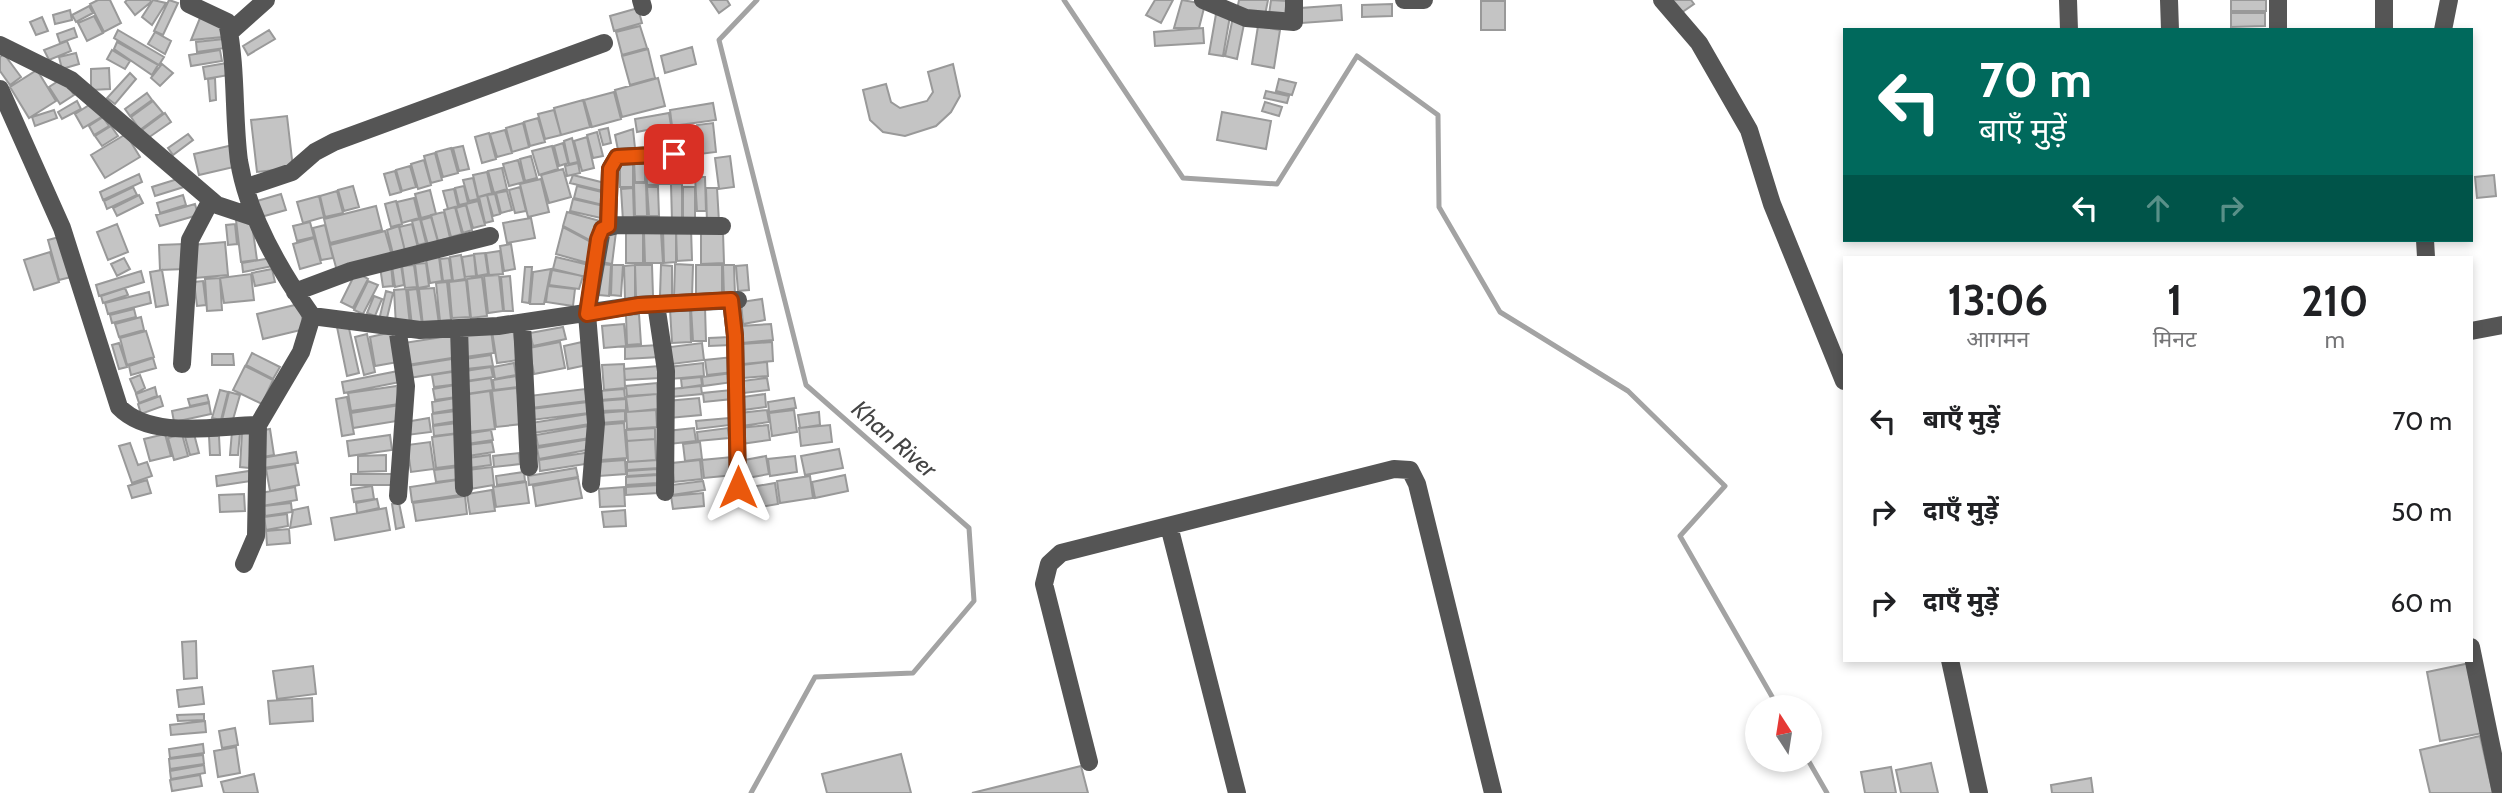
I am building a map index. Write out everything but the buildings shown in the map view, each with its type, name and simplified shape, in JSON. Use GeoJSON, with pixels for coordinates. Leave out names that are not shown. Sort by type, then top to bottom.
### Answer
{"type":"FeatureCollection","features":[{"type":"Feature","properties":{"kind":"street"},"geometry":{"type":"LineString","coordinates":[[229,33],[266,0]]}},
{"type":"Feature","properties":{"kind":"street"},"geometry":{"type":"LineString","coordinates":[[1203,0],[1247,18],[1294,22],[1294,0]]}},
{"type":"Feature","properties":{"kind":"street"},"geometry":{"type":"LineString","coordinates":[[1404,0],[1424,0]]}},
{"type":"Feature","properties":{"kind":"street"},"geometry":{"type":"LineString","coordinates":[[1661,0],[1699,43],[1749,130],[1772,204],[1843,379]]}},
{"type":"Feature","properties":{"kind":"street"},"geometry":{"type":"LineString","coordinates":[[2067,0],[2069,28]]}},
{"type":"Feature","properties":{"kind":"street"},"geometry":{"type":"LineString","coordinates":[[2169,0],[2170,28]]}},
{"type":"Feature","properties":{"kind":"street"},"geometry":{"type":"LineString","coordinates":[[2278,0],[2278,28]]}},
{"type":"Feature","properties":{"kind":"street"},"geometry":{"type":"LineString","coordinates":[[2384,0],[2384,28]]}},
{"type":"Feature","properties":{"kind":"street"},"geometry":{"type":"LineString","coordinates":[[2443,28],[2449,0]]}},
{"type":"Feature","properties":{"kind":"street"},"geometry":{"type":"LineString","coordinates":[[186,1],[227,22],[234,60],[240,162],[247,187],[256,218],[295,292],[312,316],[420,330],[522,323],[656,304],[734,300],[738,487]]}},
{"type":"Feature","properties":{"kind":"street"},"geometry":{"type":"LineString","coordinates":[[247,187],[292,172],[315,152],[334,142],[604,43]]}},
{"type":"Feature","properties":{"kind":"street"},"geometry":{"type":"LineString","coordinates":[[0,44],[71,80],[217,205],[256,218]]}},
{"type":"Feature","properties":{"kind":"street"},"geometry":{"type":"LineString","coordinates":[[0,89],[62,228],[119,407],[130,419],[148,425],[179,428],[258,425]]}},
{"type":"Feature","properties":{"kind":"street"},"geometry":{"type":"LineString","coordinates":[[608,226],[610,169],[617,157],[689,153]]}},
{"type":"Feature","properties":{"kind":"street"},"geometry":{"type":"LineString","coordinates":[[182,364],[190,240],[211,200]]}},
{"type":"Feature","properties":{"kind":"street"},"geometry":{"type":"LineString","coordinates":[[591,484],[596,423],[587,314],[598,239],[602,229],[608,226],[722,226]]}},
{"type":"Feature","properties":{"kind":"street"},"geometry":{"type":"LineString","coordinates":[[295,292],[362,268],[490,236]]}},
{"type":"Feature","properties":{"kind":"street"},"geometry":{"type":"LineString","coordinates":[[656,304],[666,371],[665,492]]}},
{"type":"Feature","properties":{"kind":"street"},"geometry":{"type":"LineString","coordinates":[[244,564],[256,536],[258,425],[300,352],[312,316]]}},
{"type":"Feature","properties":{"kind":"street"},"geometry":{"type":"LineString","coordinates":[[522,323],[529,467]]}},
{"type":"Feature","properties":{"kind":"street"},"geometry":{"type":"LineString","coordinates":[[2473,331],[2502,325]]}},
{"type":"Feature","properties":{"kind":"street"},"geometry":{"type":"LineString","coordinates":[[397,327],[405,386],[398,496]]}},
{"type":"Feature","properties":{"kind":"street"},"geometry":{"type":"LineString","coordinates":[[459,328],[464,488]]}},
{"type":"Feature","properties":{"kind":"street"},"geometry":{"type":"LineString","coordinates":[[1089,762],[1044,584],[1049,564],[1061,553],[1394,469],[1410,470],[1417,484],[1493,793]]}},
{"type":"Feature","properties":{"kind":"street"},"geometry":{"type":"LineString","coordinates":[[1168,526],[1237,793]]}},
{"type":"Feature","properties":{"kind":"street"},"geometry":{"type":"LineString","coordinates":[[2473,657],[2501,793]]}},
{"type":"Feature","properties":{"kind":"street"},"geometry":{"type":"LineString","coordinates":[[1950,662],[1979,793]]}},
{"type":"Feature","properties":{"kind":"waterway","name":"Khan River"},"geometry":{"type":"LineString","coordinates":[[751,793],[815,677],[913,673],[974,601],[969,528],[806,385],[719,40],[757,0]]}},
{"type":"Feature","properties":{"kind":"waterway"},"geometry":{"type":"LineString","coordinates":[[1064,0],[1183,178],[1277,184],[1357,56],[1438,115],[1439,207],[1500,312],[1628,391],[1725,486],[1680,536],[1771,695]]}},
{"type":"Feature","properties":{"kind":"waterway"},"geometry":{"type":"LineString","coordinates":[[1815,772],[1827,793]]}},
{"type":"Feature","properties":{"kind":"route"},"geometry":{"type":"LineString","coordinates":[[674,154],[617,157],[610,169],[608,226],[602,229],[598,239],[587,314],[639,305],[731,300],[735,336],[738,487]]}}]}
